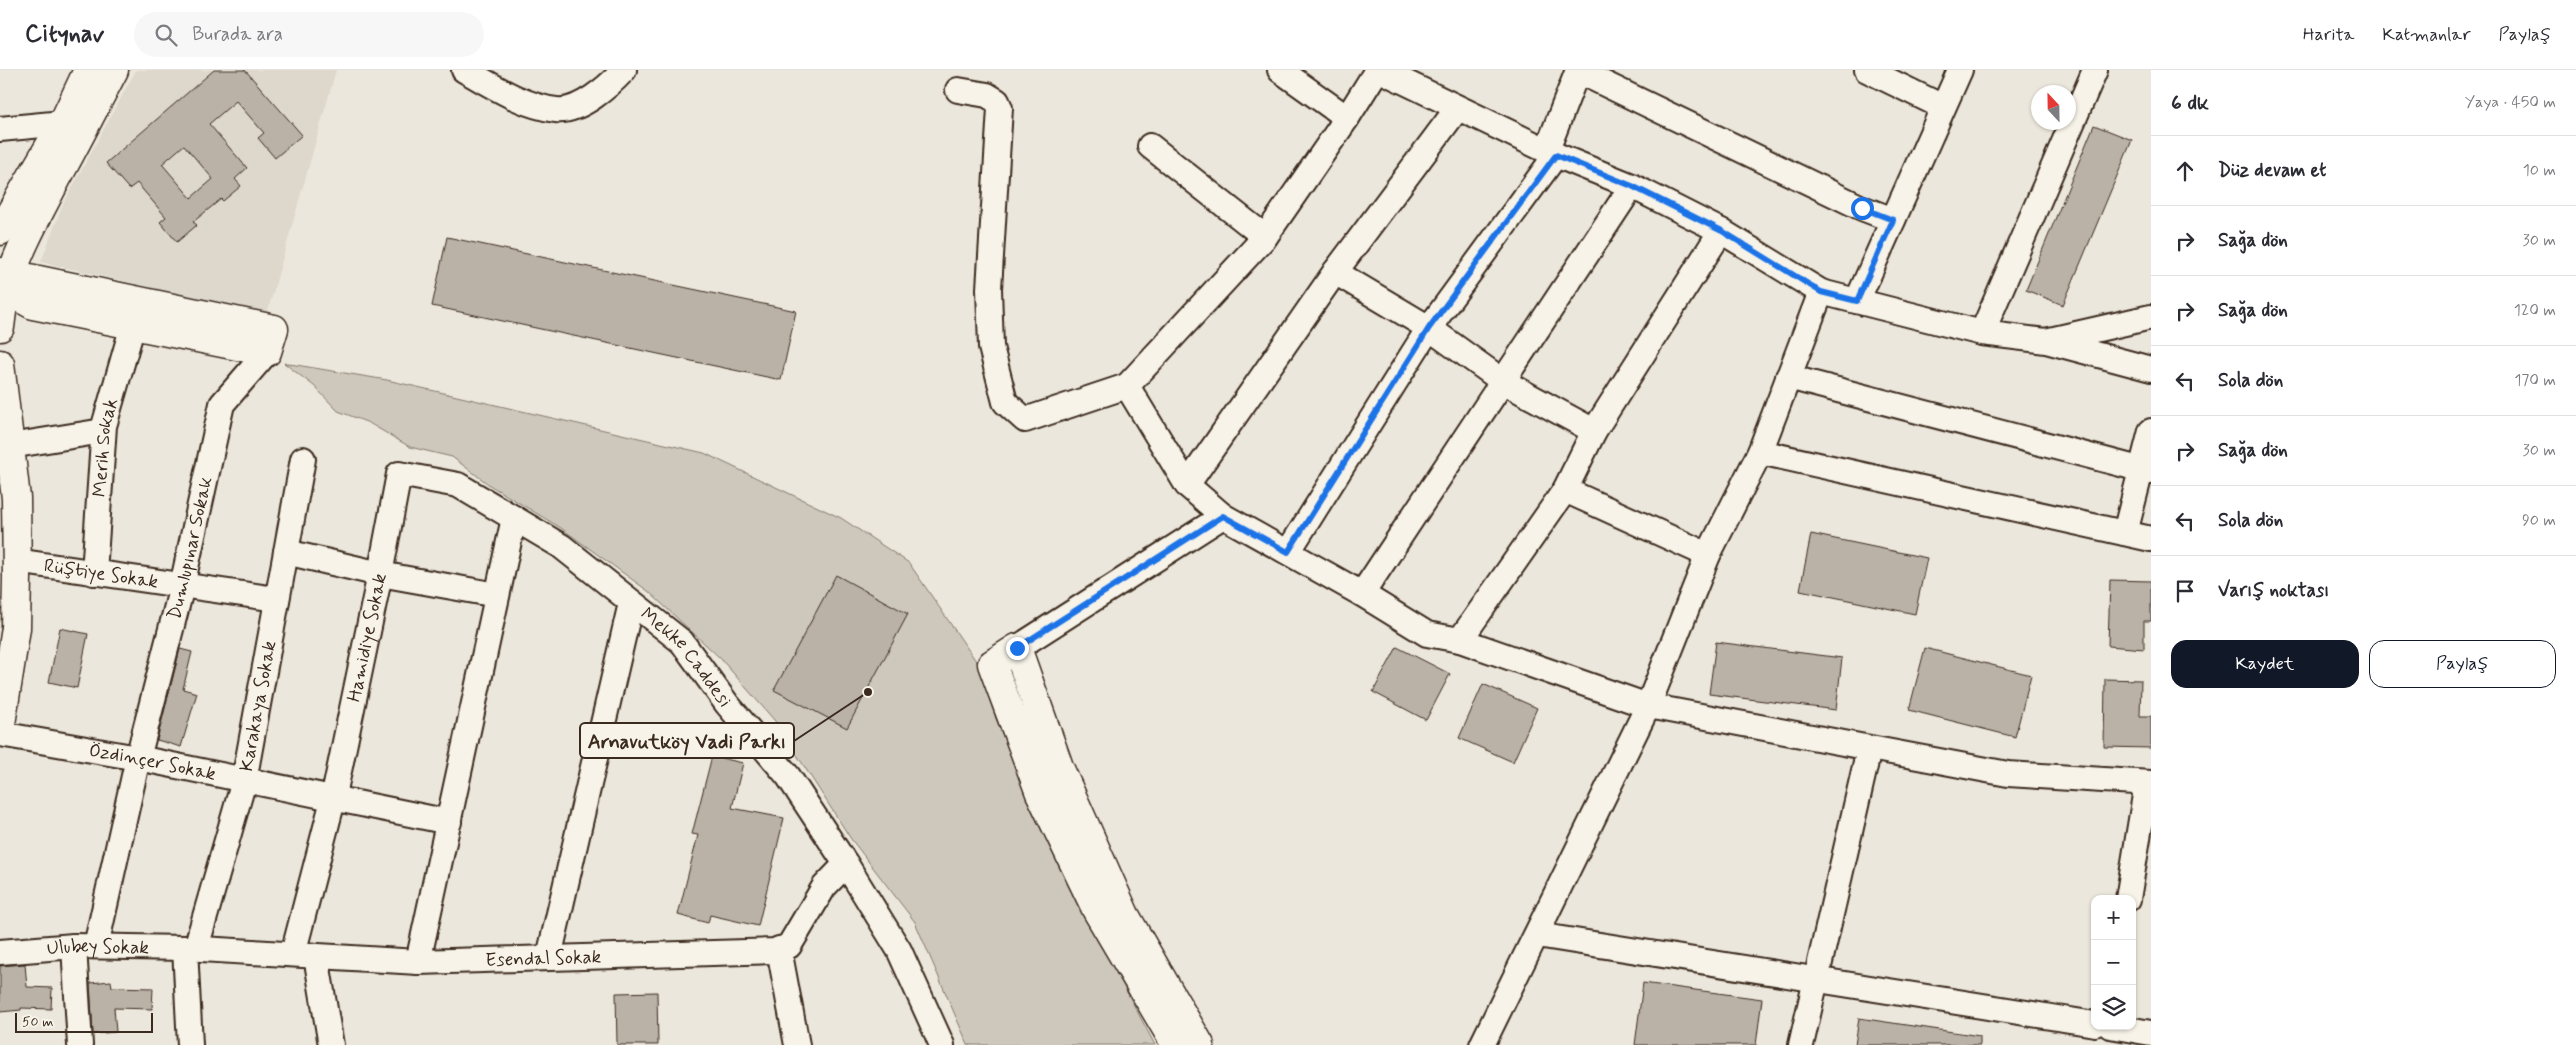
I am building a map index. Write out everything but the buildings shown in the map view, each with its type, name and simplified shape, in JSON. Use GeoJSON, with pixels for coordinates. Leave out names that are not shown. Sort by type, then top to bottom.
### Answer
{"type":"FeatureCollection","features":[{"type":"Feature","properties":{"kind":"main road"},"geometry":{"type":"LineString","coordinates":[[3,221],[63,123],[88,70]]}},
{"type":"Feature","properties":{"kind":"main road"},"geometry":{"type":"LineString","coordinates":[[0,327],[4,280],[114,70]]}},
{"type":"Feature","properties":{"kind":"main road"},"geometry":{"type":"LineString","coordinates":[[4,280],[33,305],[133,325],[270,341]]}},
{"type":"Feature","properties":{"kind":"main road"},"geometry":{"type":"LineString","coordinates":[[4,280],[270,341]]}},
{"type":"Feature","properties":{"kind":"main road"},"geometry":{"type":"LineString","coordinates":[[0,364],[16,498],[10,543],[16,628],[4,671],[0,732]]}},
{"type":"Feature","properties":{"kind":"main road"},"geometry":{"type":"LineString","coordinates":[[1176,1045],[1097,911],[1040,793],[992,664],[1017,648],[1059,767],[1126,915],[1200,1045]]}},
{"type":"Feature","properties":{"kind":"street"},"geometry":{"type":"LineString","coordinates":[[464,70],[517,99],[558,110],[587,102],[624,70]]}},
{"type":"Feature","properties":{"kind":"street"},"geometry":{"type":"LineString","coordinates":[[1280,70],[1348,118]]}},
{"type":"Feature","properties":{"kind":"street"},"geometry":{"type":"LineString","coordinates":[[958,90],[987,95],[998,101],[1000,108],[989,290],[991,347],[1005,402],[1025,420],[1127,386],[1265,238],[1348,118],[1378,70],[1457,109],[1632,186],[1722,231],[1821,292],[1982,333],[2046,341],[2151,369]]}},
{"type":"Feature","properties":{"kind":"street"},"geometry":{"type":"LineString","coordinates":[[1288,552],[1429,328],[1552,152],[1578,70],[1862,208],[1893,220]]}},
{"type":"Feature","properties":{"kind":"street"},"geometry":{"type":"LineString","coordinates":[[1867,70],[1943,108]]}},
{"type":"Feature","properties":{"kind":"street"},"geometry":{"type":"LineString","coordinates":[[1857,301],[1960,70]]}},
{"type":"Feature","properties":{"kind":"street"},"geometry":{"type":"LineString","coordinates":[[1982,333],[2095,70]]}},
{"type":"Feature","properties":{"kind":"street"},"geometry":{"type":"LineString","coordinates":[[1187,485],[1335,272],[1457,109]]}},
{"type":"Feature","properties":{"kind":"street"},"geometry":{"type":"LineString","coordinates":[[0,129],[63,123]]}},
{"type":"Feature","properties":{"kind":"street"},"geometry":{"type":"LineString","coordinates":[[1150,146],[1265,238]]}},
{"type":"Feature","properties":{"kind":"street"},"geometry":{"type":"LineString","coordinates":[[1362,594],[1632,186]]}},
{"type":"Feature","properties":{"kind":"street"},"geometry":{"type":"LineString","coordinates":[[1460,640],[1565,490],[1594,431],[1722,231]]}},
{"type":"Feature","properties":{"kind":"street"},"geometry":{"type":"LineString","coordinates":[[1335,272],[1429,328],[1504,382],[1594,431]]}},
{"type":"Feature","properties":{"kind":"street"},"geometry":{"type":"LineString","coordinates":[[1482,1045],[1648,706],[1708,555],[1760,452],[1821,292]]}},
{"type":"Feature","properties":{"kind":"street"},"geometry":{"type":"LineString","coordinates":[[2046,341],[2151,317]]}},
{"type":"Feature","properties":{"kind":"street","name":"Merih Sokak"},"geometry":{"type":"LineString","coordinates":[[94,573],[103,431],[109,404],[133,325]]}},
{"type":"Feature","properties":{"kind":"street","name":"Dumlupınar Sokak"},"geometry":{"type":"LineString","coordinates":[[80,1045],[85,946],[138,758],[182,586],[222,404],[270,341]]}},
{"type":"Feature","properties":{"kind":"street"},"geometry":{"type":"LineString","coordinates":[[1788,378],[2147,471]]}},
{"type":"Feature","properties":{"kind":"street"},"geometry":{"type":"LineString","coordinates":[[1127,386],[1187,485],[1223,516],[1362,594],[1427,634],[1460,640],[1648,706],[2008,774],[2149,783],[2129,895]]}},
{"type":"Feature","properties":{"kind":"street"},"geometry":{"type":"LineString","coordinates":[[10,446],[103,431]]}},
{"type":"Feature","properties":{"kind":"street"},"geometry":{"type":"LineString","coordinates":[[2125,533],[2147,471],[2151,431]]}},
{"type":"Feature","properties":{"kind":"street"},"geometry":{"type":"LineString","coordinates":[[1760,452],[2151,539]]}},
{"type":"Feature","properties":{"kind":"street","name":"Karakaya Sokak"},"geometry":{"type":"LineString","coordinates":[[190,1045],[190,948],[244,780],[303,459]]}},
{"type":"Feature","properties":{"kind":"street","name":"Mekke Caddesi"},"geometry":{"type":"LineString","coordinates":[[399,474],[458,485],[514,518],[561,546],[682,642],[727,704],[788,776],[846,864],[899,950],[942,1045]]}},
{"type":"Feature","properties":{"kind":"street","name":"Hamidiye Sokak"},"geometry":{"type":"LineString","coordinates":[[305,955],[333,800],[399,474]]}},
{"type":"Feature","properties":{"kind":"street"},"geometry":{"type":"LineString","coordinates":[[1565,490],[1708,555]]}},
{"type":"Feature","properties":{"kind":"street"},"geometry":{"type":"LineString","coordinates":[[1017,648],[1223,516]]}},
{"type":"Feature","properties":{"kind":"street"},"geometry":{"type":"LineString","coordinates":[[418,962],[514,518]]}},
{"type":"Feature","properties":{"kind":"street","name":"Rüştiye Sokak"},"geometry":{"type":"LineString","coordinates":[[10,543],[94,573],[276,599]]}},
{"type":"Feature","properties":{"kind":"street"},"geometry":{"type":"LineString","coordinates":[[286,552],[380,574],[497,595]]}},
{"type":"Feature","properties":{"kind":"street"},"geometry":{"type":"LineString","coordinates":[[549,957],[631,603]]}},
{"type":"Feature","properties":{"kind":"street","name":"Özdinçer Sokak"},"geometry":{"type":"LineString","coordinates":[[0,732],[138,758],[333,800],[448,822]]}},
{"type":"Feature","properties":{"kind":"street"},"geometry":{"type":"LineString","coordinates":[[1801,1045],[1868,749]]}},
{"type":"Feature","properties":{"kind":"street"},"geometry":{"type":"LineString","coordinates":[[797,1045],[780,950],[789,946],[824,887],[846,864]]}},
{"type":"Feature","properties":{"kind":"street"},"geometry":{"type":"LineString","coordinates":[[1537,935],[2091,1023]]}},
{"type":"Feature","properties":{"kind":"street","name":"Ulubey Sokak"},"geometry":{"type":"LineString","coordinates":[[0,952],[85,946],[190,948]]}},
{"type":"Feature","properties":{"kind":"street","name":"Esendal Sokak"},"geometry":{"type":"LineString","coordinates":[[190,948],[418,962],[780,950]]}},
{"type":"Feature","properties":{"kind":"street"},"geometry":{"type":"LineString","coordinates":[[305,955],[331,1045]]}},
{"type":"Feature","properties":{"kind":"street"},"geometry":{"type":"LineString","coordinates":[[2133,1030],[2151,1033]]}},
{"type":"Feature","properties":{"kind":"shaded area"},"geometry":{"type":"Polygon","coordinates":[[[136,70],[336,70],[267,314],[41,262],[62,206],[136,70]]]}},
{"type":"Feature","properties":{"kind":"shaded area"},"geometry":{"type":"Polygon","coordinates":[[[284,363],[387,380],[704,453],[841,518],[909,563],[978,664],[996,719],[1053,853],[1155,1045],[968,1045],[915,922],[851,839],[775,721],[720,658],[648,591],[561,528],[491,486],[452,457],[410,447],[369,423],[338,411],[314,386],[284,363]]]}},
{"type":"Feature","properties":{"kind":"place","name":"Arnavutköy Vadi Parkı"},"geometry":{"type":"Point","coordinates":[868,692]}},
{"type":"Feature","properties":{"kind":"route"},"geometry":{"type":"LineString","coordinates":[[1017,648],[1223,516],[1288,552],[1429,328],[1556,155],[1632,186],[1722,231],[1821,292],[1857,301],[1893,220],[1862,208]]}}]}
